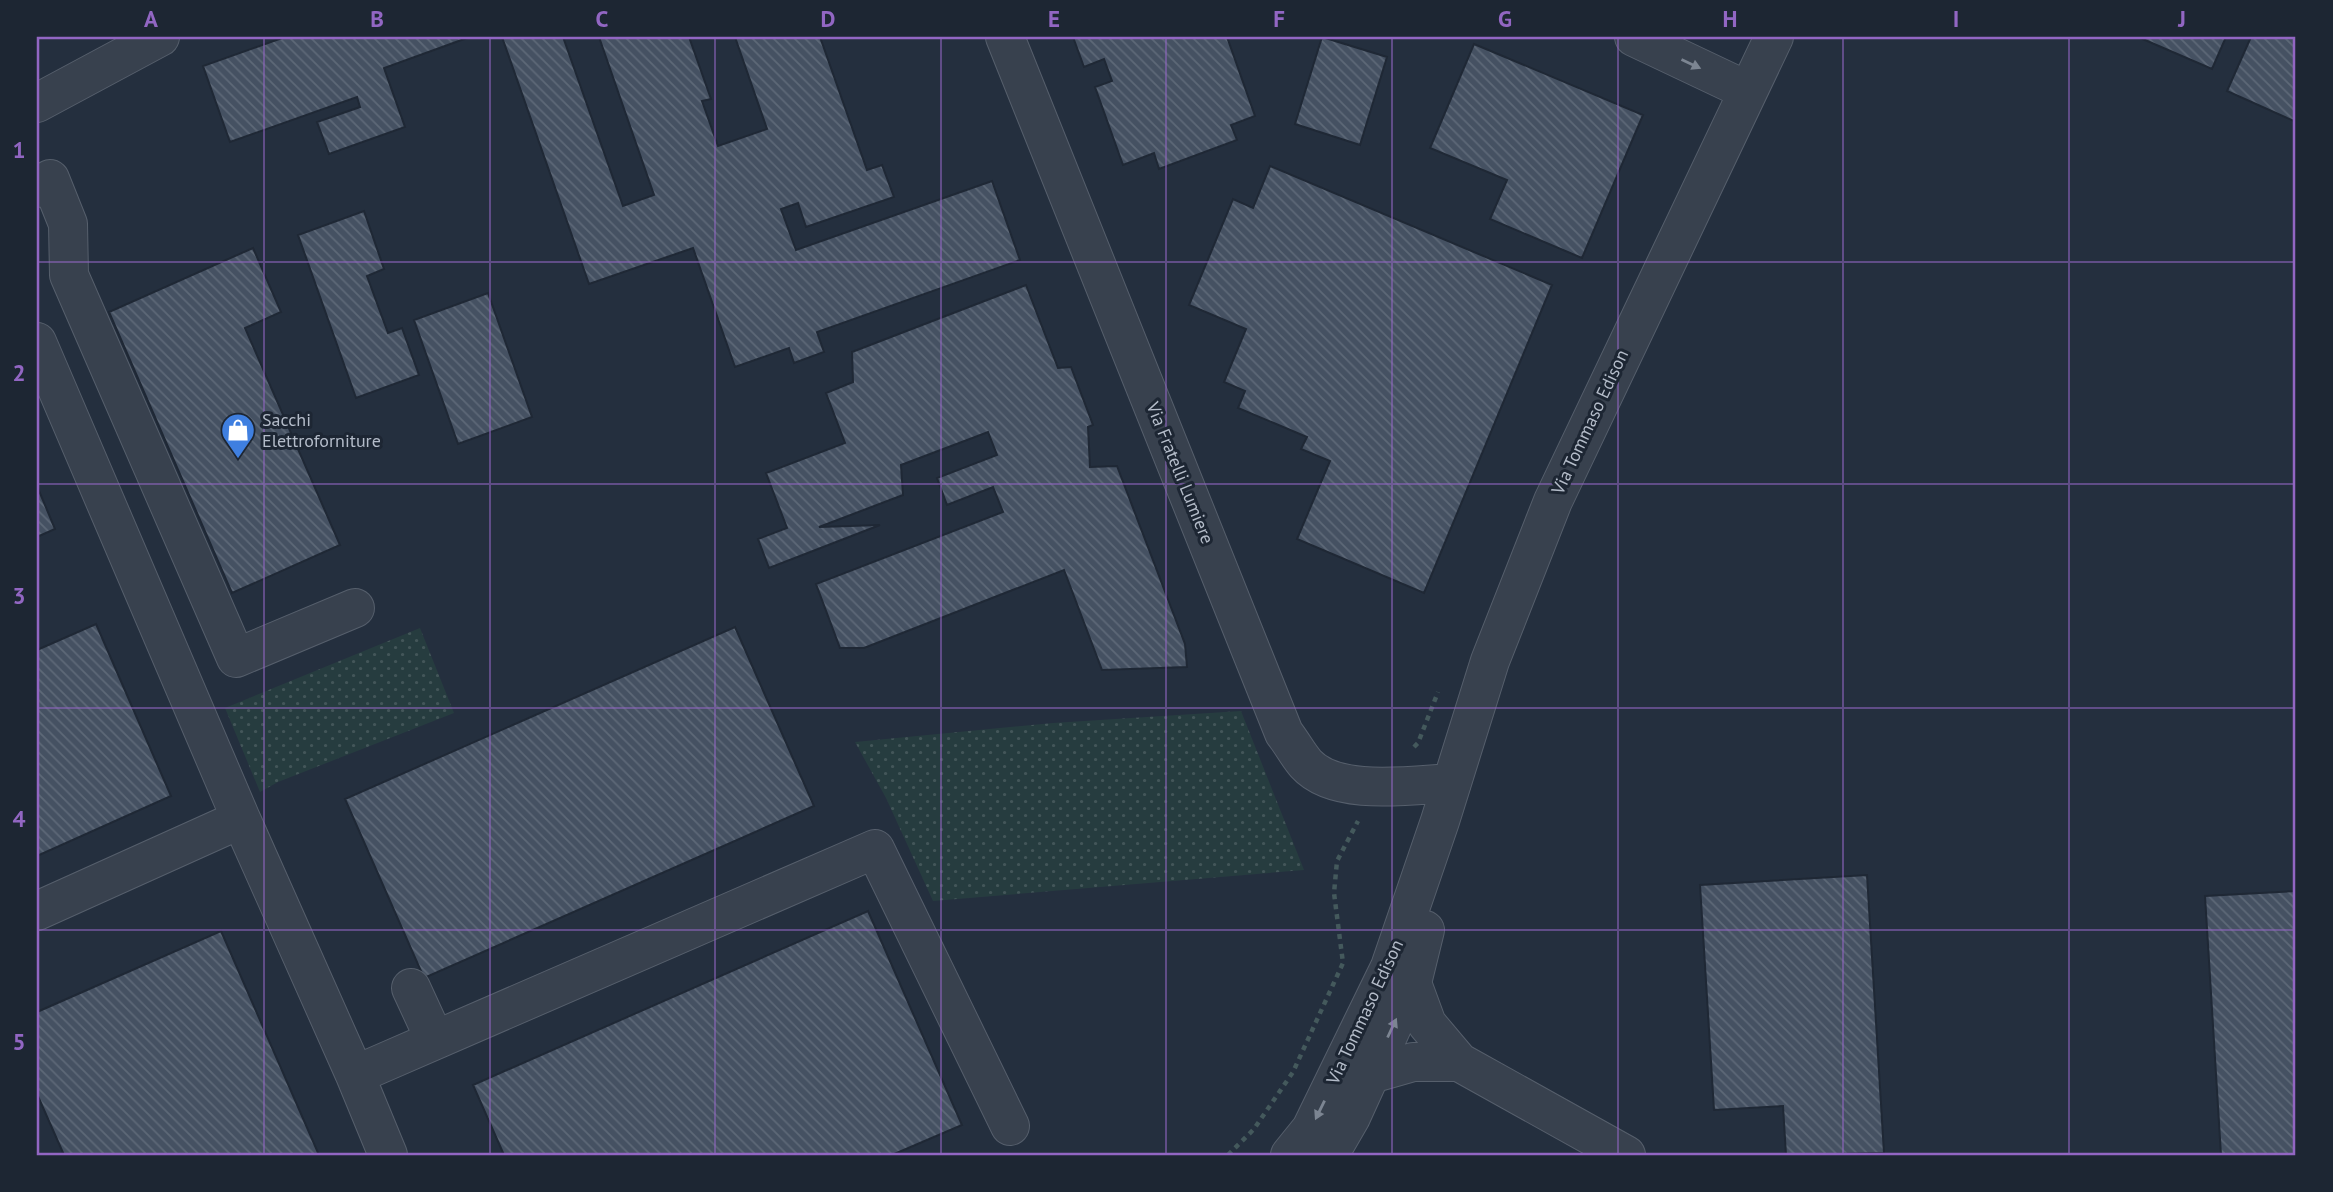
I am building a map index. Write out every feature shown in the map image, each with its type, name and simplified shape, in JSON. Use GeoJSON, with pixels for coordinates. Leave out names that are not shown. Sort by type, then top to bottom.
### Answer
{"type":"FeatureCollection","features":[{"type":"Feature","properties":{"kind":"street"},"geometry":{"type":"LineString","coordinates":[[37,103],[160,37]]}},
{"type":"Feature","properties":{"kind":"street","name":"Via Fratelli Lumiere"},"geometry":{"type":"LineString","coordinates":[[1005,37],[1284,733],[1308,766],[1339,783],[1378,787],[1452,783]]}},
{"type":"Feature","properties":{"kind":"street"},"geometry":{"type":"LineString","coordinates":[[1634,37],[1748,91]]}},
{"type":"Feature","properties":{"kind":"street","name":"Via Tommaso Edison"},"geometry":{"type":"LineString","coordinates":[[1290,1155],[1311,1129],[1390,967],[1440,821],[1490,661],[1553,501],[1774,37]]}},
{"type":"Feature","properties":{"kind":"street"},"geometry":{"type":"LineString","coordinates":[[37,188],[50,179],[68,224],[69,275],[236,659],[355,608]]}},
{"type":"Feature","properties":{"kind":"street"},"geometry":{"type":"LineString","coordinates":[[37,342],[388,1155]]}},
{"type":"Feature","properties":{"kind":"street"},"geometry":{"type":"LineString","coordinates":[[37,911],[241,819]]}},
{"type":"Feature","properties":{"kind":"street","name":"Via Tommaso Edison"},"geometry":{"type":"LineString","coordinates":[[1329,1155],[1412,984],[1431,905],[1440,821]]}},
{"type":"Feature","properties":{"kind":"street"},"geometry":{"type":"LineString","coordinates":[[355,1075],[875,849],[1010,1126]]}},
{"type":"Feature","properties":{"kind":"street"},"geometry":{"type":"LineString","coordinates":[[1412,984],[1427,1024],[1460,1062],[1626,1155]]}},
{"type":"Feature","properties":{"kind":"street"},"geometry":{"type":"LineString","coordinates":[[411,988],[435,1040]]}},
{"type":"Feature","properties":{"kind":"street"},"geometry":{"type":"LineString","coordinates":[[1370,1074],[1413,1062],[1460,1062]]}},
{"type":"Feature","properties":{"kind":"green space"},"geometry":{"type":"Polygon","coordinates":[[[420,628],[454,713],[278,782],[260,792],[225,708],[420,628]]]}},
{"type":"Feature","properties":{"kind":"green space"},"geometry":{"type":"Polygon","coordinates":[[[1241,711],[1304,870],[933,901],[886,798],[855,742],[1053,723],[1241,711]]]}},
{"type":"Feature","properties":{"kind":"building"},"geometry":{"type":"Polygon","coordinates":[[[285,37],[467,38],[384,68],[405,127],[329,154],[317,122],[360,107],[357,97],[230,142],[203,66],[285,37]]]}},
{"type":"Feature","properties":{"kind":"building"},"geometry":{"type":"Polygon","coordinates":[[[502,37],[563,37],[623,206],[654,195],[599,37],[689,37],[711,99],[702,101],[718,146],[767,129],[735,37],[820,37],[867,170],[882,165],[894,197],[806,227],[798,203],[781,209],[796,250],[992,181],[1020,260],[817,332],[824,352],[794,363],[789,348],[735,367],[693,248],[589,284],[502,37]]]}},
{"type":"Feature","properties":{"kind":"building"},"geometry":{"type":"Polygon","coordinates":[[[1073,37],[1227,37],[1255,116],[1231,125],[1237,140],[1159,169],[1154,153],[1123,165],[1095,87],[1112,81],[1104,59],[1084,67],[1073,37]]]}},
{"type":"Feature","properties":{"kind":"building"},"geometry":{"type":"Polygon","coordinates":[[[1322,37],[1387,57],[1360,145],[1295,124],[1322,37]]]}},
{"type":"Feature","properties":{"kind":"building"},"geometry":{"type":"Polygon","coordinates":[[[2138,37],[2226,37],[2212,69],[2138,37]]]}},
{"type":"Feature","properties":{"kind":"building"},"geometry":{"type":"Polygon","coordinates":[[[2251,37],[2296,37],[2296,122],[2227,91],[2251,37]]]}},
{"type":"Feature","properties":{"kind":"building"},"geometry":{"type":"Polygon","coordinates":[[[1474,44],[1643,115],[1582,258],[1490,219],[1507,180],[1430,148],[1474,44]]]}},
{"type":"Feature","properties":{"kind":"building"},"geometry":{"type":"Polygon","coordinates":[[[1270,166],[1552,285],[1424,593],[1297,539],[1330,461],[1301,449],[1307,437],[1238,408],[1245,391],[1224,382],[1246,329],[1189,305],[1233,199],[1253,208],[1270,166]]]}},
{"type":"Feature","properties":{"kind":"building"},"geometry":{"type":"Polygon","coordinates":[[[364,211],[384,269],[367,276],[388,333],[402,328],[419,375],[356,398],[298,235],[364,211]]]}},
{"type":"Feature","properties":{"kind":"building","name":"Sacchi Elettroforniture"},"geometry":{"type":"Polygon","coordinates":[[[253,248],[281,312],[245,328],[340,545],[232,593],[109,312],[253,248]]]}},
{"type":"Feature","properties":{"kind":"building"},"geometry":{"type":"Polygon","coordinates":[[[1026,285],[1058,368],[1071,367],[1093,425],[1088,427],[1090,467],[1117,466],[1185,644],[1187,667],[1102,670],[1064,570],[864,648],[840,648],[816,584],[1003,512],[993,487],[947,505],[937,478],[997,455],[988,432],[901,465],[903,495],[819,527],[880,525],[769,568],[758,539],[787,528],[766,473],[845,443],[826,393],[853,382],[852,352],[1026,285]]]}},
{"type":"Feature","properties":{"kind":"building"},"geometry":{"type":"Polygon","coordinates":[[[488,293],[532,417],[458,444],[414,320],[488,293]]]}},
{"type":"Feature","properties":{"kind":"building"},"geometry":{"type":"Polygon","coordinates":[[[37,486],[55,529],[37,537],[37,486]]]}},
{"type":"Feature","properties":{"kind":"building"},"geometry":{"type":"Polygon","coordinates":[[[96,624],[171,796],[37,856],[37,650],[96,624]]]}},
{"type":"Feature","properties":{"kind":"building"},"geometry":{"type":"Polygon","coordinates":[[[735,627],[814,806],[424,978],[345,799],[735,627]]]}},
{"type":"Feature","properties":{"kind":"building"},"geometry":{"type":"Polygon","coordinates":[[[1867,875],[1884,1153],[1786,1155],[1783,1106],[1714,1110],[1700,885],[1867,875]]]}},
{"type":"Feature","properties":{"kind":"building"},"geometry":{"type":"Polygon","coordinates":[[[2296,891],[2296,1155],[2221,1155],[2205,896],[2296,891]]]}},
{"type":"Feature","properties":{"kind":"building"},"geometry":{"type":"Polygon","coordinates":[[[868,911],[962,1125],[892,1155],[504,1155],[473,1085],[868,911]]]}},
{"type":"Feature","properties":{"kind":"building"},"geometry":{"type":"Polygon","coordinates":[[[221,931],[319,1155],[64,1155],[37,1094],[37,1012],[221,931]]]}},
{"type":"Feature","properties":{"kind":"place","name":"Sacchi Elettroforniture"},"geometry":{"type":"Point","coordinates":[238,460]}}]}
